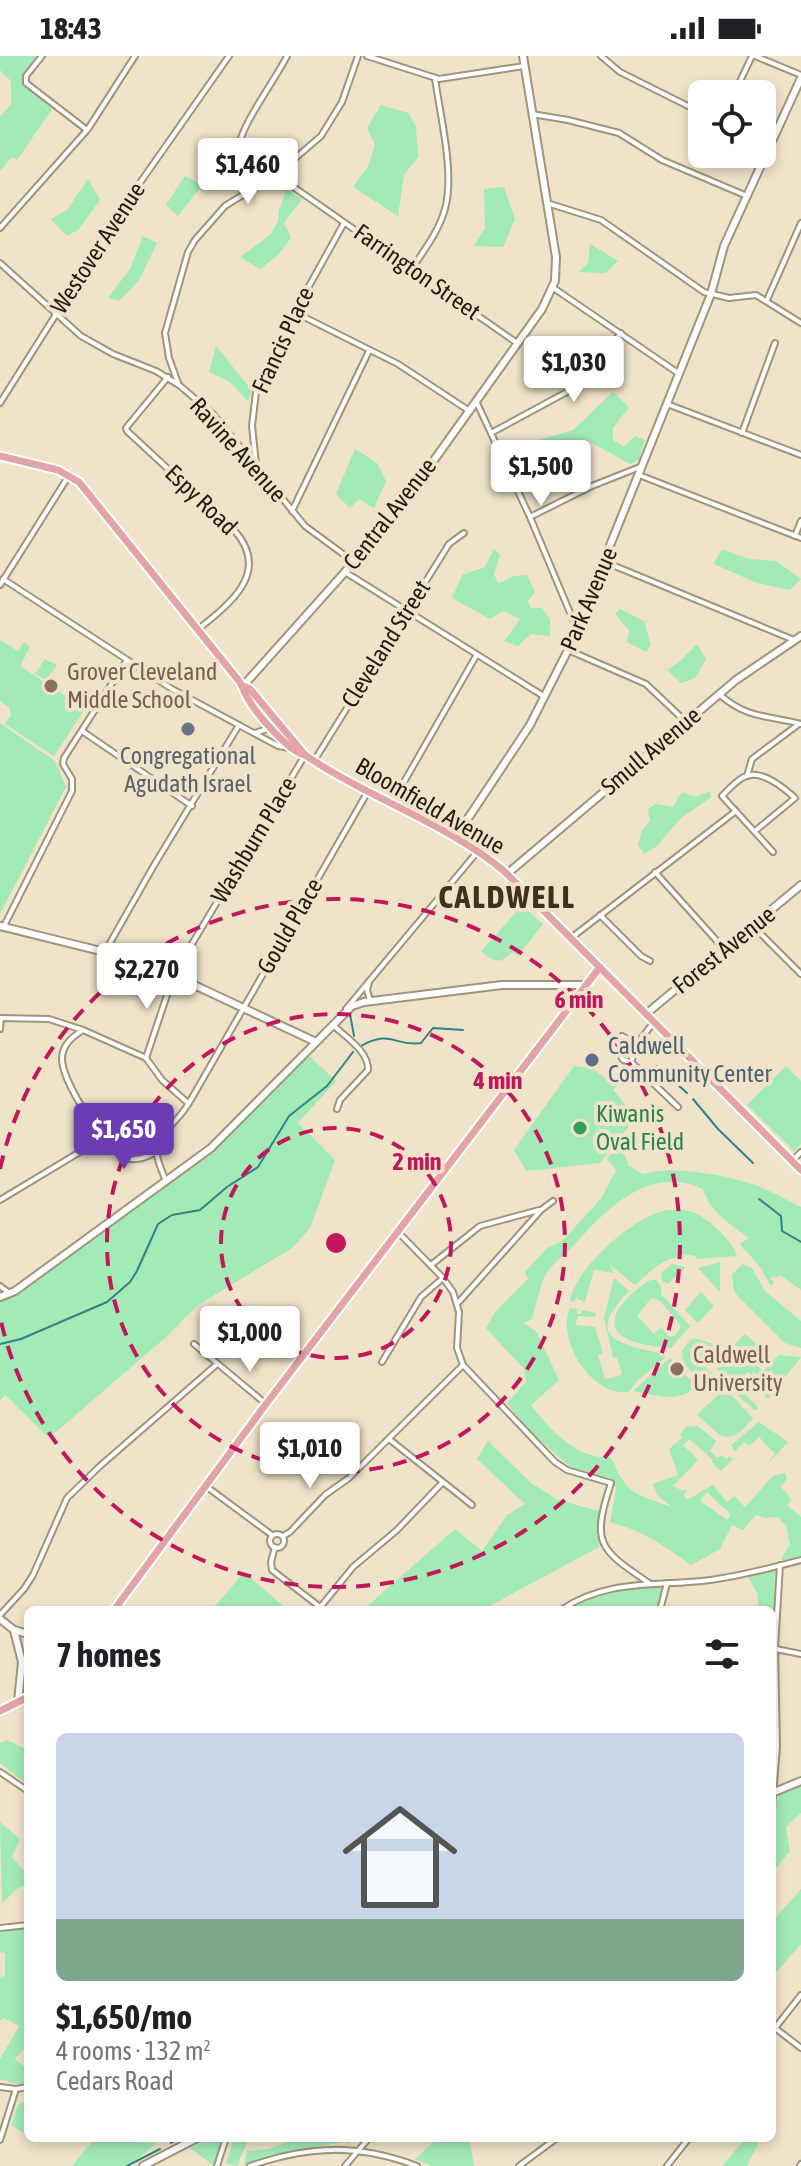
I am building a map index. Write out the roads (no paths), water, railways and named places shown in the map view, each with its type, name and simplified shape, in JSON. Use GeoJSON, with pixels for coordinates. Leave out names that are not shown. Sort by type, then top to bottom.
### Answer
{"type":"FeatureCollection","features":[{"type":"Feature","properties":{"kind":"main road","name":"Bloomfield Avenue"},"geometry":{"type":"LineString","coordinates":[[0,456],[69,475],[89,493],[243,686],[245,694],[292,749],[367,793],[478,851],[507,874],[801,1170]]}},
{"type":"Feature","properties":{"kind":"main road","name":"Bloomfield Avenue"},"geometry":{"type":"LineString","coordinates":[[275,726],[302,748],[305,755]]}},
{"type":"Feature","properties":{"kind":"main road"},"geometry":{"type":"LineString","coordinates":[[117,1606],[266,1404],[600,967]]}},
{"type":"Feature","properties":{"kind":"main road"},"geometry":{"type":"LineString","coordinates":[[0,1711],[24,1699]]}},
{"type":"Feature","properties":{"kind":"street"},"geometry":{"type":"LineString","coordinates":[[42,56],[26,83],[87,130]]}},
{"type":"Feature","properties":{"kind":"street"},"geometry":{"type":"LineString","coordinates":[[0,228],[87,130],[135,56]]}},
{"type":"Feature","properties":{"kind":"street","name":"Westover Avenue"},"geometry":{"type":"LineString","coordinates":[[0,403],[130,197],[229,56]]}},
{"type":"Feature","properties":{"kind":"street","name":"Farrington Street"},"geometry":{"type":"LineString","coordinates":[[287,56],[239,141],[242,153],[518,343]]}},
{"type":"Feature","properties":{"kind":"street"},"geometry":{"type":"LineString","coordinates":[[179,385],[169,358],[165,333],[188,252],[225,206],[275,175],[321,136],[342,102],[358,56]]}},
{"type":"Feature","properties":{"kind":"street"},"geometry":{"type":"LineString","coordinates":[[367,56],[447,79],[524,66]]}},
{"type":"Feature","properties":{"kind":"street","name":"Central Avenue"},"geometry":{"type":"LineString","coordinates":[[243,686],[387,525],[542,309],[552,287],[557,268],[523,56]]}},
{"type":"Feature","properties":{"kind":"street"},"geometry":{"type":"LineString","coordinates":[[601,56],[620,72],[688,106]]}},
{"type":"Feature","properties":{"kind":"street"},"geometry":{"type":"LineString","coordinates":[[741,80],[753,56],[801,77]]}},
{"type":"Feature","properties":{"kind":"street","name":"Park Avenue"},"geometry":{"type":"LineString","coordinates":[[455,838],[530,725],[568,650],[711,294],[723,251],[801,77]]}},
{"type":"Feature","properties":{"kind":"street"},"geometry":{"type":"LineString","coordinates":[[412,269],[441,220],[448,195],[435,78]]}},
{"type":"Feature","properties":{"kind":"street"},"geometry":{"type":"LineString","coordinates":[[532,114],[619,133],[662,160],[747,196]]}},
{"type":"Feature","properties":{"kind":"street"},"geometry":{"type":"LineString","coordinates":[[547,203],[601,220],[704,292],[729,298],[753,294],[801,323]]}},
{"type":"Feature","properties":{"kind":"street","name":"Francis Place"},"geometry":{"type":"LineString","coordinates":[[256,466],[252,426],[256,392],[294,312],[345,223]]}},
{"type":"Feature","properties":{"kind":"street"},"geometry":{"type":"LineString","coordinates":[[767,300],[801,223]]}},
{"type":"Feature","properties":{"kind":"street","name":"Ravine Avenue"},"geometry":{"type":"LineString","coordinates":[[0,263],[81,336],[179,385],[213,414],[292,511],[320,539],[354,562]]}},
{"type":"Feature","properties":{"kind":"street"},"geometry":{"type":"LineString","coordinates":[[552,287],[678,373]]}},
{"type":"Feature","properties":{"kind":"street"},"geometry":{"type":"LineString","coordinates":[[294,312],[418,375],[468,410]]}},
{"type":"Feature","properties":{"kind":"street"},"geometry":{"type":"LineString","coordinates":[[491,433],[578,386],[621,333]]}},
{"type":"Feature","properties":{"kind":"street"},"geometry":{"type":"LineString","coordinates":[[742,433],[775,343]]}},
{"type":"Feature","properties":{"kind":"street"},"geometry":{"type":"LineString","coordinates":[[292,511],[370,350]]}},
{"type":"Feature","properties":{"kind":"street","name":"Espy Road"},"geometry":{"type":"LineString","coordinates":[[168,377],[126,428],[127,431],[234,530],[242,540],[248,558],[247,578],[240,591],[197,630]]}},
{"type":"Feature","properties":{"kind":"street"},"geometry":{"type":"LineString","coordinates":[[476,400],[577,629]]}},
{"type":"Feature","properties":{"kind":"street"},"geometry":{"type":"LineString","coordinates":[[667,404],[801,455]]}},
{"type":"Feature","properties":{"kind":"street"},"geometry":{"type":"LineString","coordinates":[[530,517],[643,465]]}},
{"type":"Feature","properties":{"kind":"street"},"geometry":{"type":"LineString","coordinates":[[69,475],[2,582],[172,689],[278,746],[292,749]]}},
{"type":"Feature","properties":{"kind":"street"},"geometry":{"type":"LineString","coordinates":[[639,475],[798,537],[801,521]]}},
{"type":"Feature","properties":{"kind":"street","name":"Cleveland Street"},"geometry":{"type":"LineString","coordinates":[[314,761],[449,544],[464,533]]}},
{"type":"Feature","properties":{"kind":"street"},"geometry":{"type":"LineString","coordinates":[[605,562],[794,640]]}},
{"type":"Feature","properties":{"kind":"street"},"geometry":{"type":"LineString","coordinates":[[345,572],[545,697]]}},
{"type":"Feature","properties":{"kind":"street","name":"Smull Avenue"},"geometry":{"type":"LineString","coordinates":[[507,874],[719,694],[801,636]]}},
{"type":"Feature","properties":{"kind":"street"},"geometry":{"type":"LineString","coordinates":[[568,650],[646,684],[686,722]]}},
{"type":"Feature","properties":{"kind":"street"},"geometry":{"type":"LineString","coordinates":[[391,805],[476,656]]}},
{"type":"Feature","properties":{"kind":"street"},"geometry":{"type":"LineString","coordinates":[[127,660],[81,730],[63,764],[72,779],[72,791],[2,926],[145,962],[316,1042]]}},
{"type":"Feature","properties":{"kind":"street"},"geometry":{"type":"LineString","coordinates":[[719,694],[742,711],[759,718],[800,723]]}},
{"type":"Feature","properties":{"kind":"street"},"geometry":{"type":"LineString","coordinates":[[747,776],[752,759],[800,723]]}},
{"type":"Feature","properties":{"kind":"street"},"geometry":{"type":"LineString","coordinates":[[106,950],[239,725]]}},
{"type":"Feature","properties":{"kind":"street"},"geometry":{"type":"LineString","coordinates":[[255,733],[275,726]]}},
{"type":"Feature","properties":{"kind":"street"},"geometry":{"type":"LineString","coordinates":[[81,730],[192,806]]}},
{"type":"Feature","properties":{"kind":"street","name":"Washburn Place"},"geometry":{"type":"LineString","coordinates":[[146,1058],[174,974],[305,755]]}},
{"type":"Feature","properties":{"kind":"street"},"geometry":{"type":"LineString","coordinates":[[755,831],[795,798],[782,785],[754,775],[747,776],[722,796],[773,852]]}},
{"type":"Feature","properties":{"kind":"street","name":"Gould Place"},"geometry":{"type":"LineString","coordinates":[[154,1153],[157,1140],[180,1118],[189,1103],[367,793]]}},
{"type":"Feature","properties":{"kind":"street"},"geometry":{"type":"LineString","coordinates":[[571,938],[736,811]]}},
{"type":"Feature","properties":{"kind":"street"},"geometry":{"type":"LineString","coordinates":[[0,1297],[10,1294],[220,1139],[345,1010],[478,851]]}},
{"type":"Feature","properties":{"kind":"street"},"geometry":{"type":"LineString","coordinates":[[655,872],[725,950]]}},
{"type":"Feature","properties":{"kind":"street","name":"Forest Avenue"},"geometry":{"type":"LineString","coordinates":[[646,1014],[801,885]]}},
{"type":"Feature","properties":{"kind":"street"},"geometry":{"type":"LineString","coordinates":[[600,915],[641,956],[650,961]]}},
{"type":"Feature","properties":{"kind":"street"},"geometry":{"type":"LineString","coordinates":[[754,927],[801,974]]}},
{"type":"Feature","properties":{"kind":"street"},"geometry":{"type":"LineString","coordinates":[[369,979],[367,990],[370,1001]]}},
{"type":"Feature","properties":{"kind":"street"},"geometry":{"type":"LineString","coordinates":[[345,1010],[370,1001],[502,985],[586,985]]}},
{"type":"Feature","properties":{"kind":"street"},"geometry":{"type":"LineString","coordinates":[[0,1029],[1,1018],[49,1019],[83,1030],[146,1058],[162,1080],[189,1103]]}},
{"type":"Feature","properties":{"kind":"street"},"geometry":{"type":"LineString","coordinates":[[631,1062],[637,1044],[654,1022]]}},
{"type":"Feature","properties":{"kind":"street"},"geometry":{"type":"LineString","coordinates":[[332,1024],[365,1056],[369,1065],[368,1070],[340,1100],[337,1109]]}},
{"type":"Feature","properties":{"kind":"street"},"geometry":{"type":"LineString","coordinates":[[83,1030],[67,1042],[62,1059],[65,1072],[103,1138],[125,1157],[136,1159],[154,1153],[166,1181]]}},
{"type":"Feature","properties":{"kind":"street"},"geometry":{"type":"LineString","coordinates":[[622,1036],[637,1044]]}},
{"type":"Feature","properties":{"kind":"street"},"geometry":{"type":"LineString","coordinates":[[634,1050],[625,1052],[615,1046],[623,1060],[631,1062],[678,1107]]}},
{"type":"Feature","properties":{"kind":"street"},"geometry":{"type":"LineString","coordinates":[[1,1198],[103,1138]]}},
{"type":"Feature","properties":{"kind":"street"},"geometry":{"type":"LineString","coordinates":[[792,1161],[801,1152]]}},
{"type":"Feature","properties":{"kind":"street"},"geometry":{"type":"LineString","coordinates":[[457,1304],[541,1210],[553,1201]]}},
{"type":"Feature","properties":{"kind":"street"},"geometry":{"type":"LineString","coordinates":[[431,1265],[480,1226],[541,1210]]}},
{"type":"Feature","properties":{"kind":"street"},"geometry":{"type":"LineString","coordinates":[[398,1232],[443,1278],[457,1304],[457,1348],[463,1365],[555,1462],[567,1470],[611,1483],[603,1507],[602,1542],[609,1555],[649,1583]]}},
{"type":"Feature","properties":{"kind":"street"},"geometry":{"type":"LineString","coordinates":[[382,1362],[421,1297],[443,1278]]}},
{"type":"Feature","properties":{"kind":"street"},"geometry":{"type":"LineString","coordinates":[[0,1286],[10,1294]]}},
{"type":"Feature","properties":{"kind":"street"},"geometry":{"type":"LineString","coordinates":[[194,1344],[266,1404]]}},
{"type":"Feature","properties":{"kind":"street"},"geometry":{"type":"LineString","coordinates":[[24,1633],[14,1630],[0,1617],[33,1575],[67,1498],[216,1365]]}},
{"type":"Feature","properties":{"kind":"street"},"geometry":{"type":"LineString","coordinates":[[283,1536],[318,1501],[349,1478],[463,1365]]}},
{"type":"Feature","properties":{"kind":"street"},"geometry":{"type":"LineString","coordinates":[[389,1439],[472,1505]]}},
{"type":"Feature","properties":{"kind":"street"},"geometry":{"type":"LineString","coordinates":[[321,1606],[353,1567],[397,1530],[442,1483]]}},
{"type":"Feature","properties":{"kind":"street"},"geometry":{"type":"LineString","coordinates":[[205,1486],[272,1535],[283,1536]]}},
{"type":"Feature","properties":{"kind":"street"},"geometry":{"type":"LineString","coordinates":[[272,1535],[271,1544],[275,1547]]}},
{"type":"Feature","properties":{"kind":"street"},"geometry":{"type":"LineString","coordinates":[[275,1547],[283,1545],[283,1536]]}},
{"type":"Feature","properties":{"kind":"street"},"geometry":{"type":"LineString","coordinates":[[275,1547],[272,1570],[315,1606]]}},
{"type":"Feature","properties":{"kind":"street"},"geometry":{"type":"LineString","coordinates":[[567,1606],[577,1599],[619,1585],[713,1580],[801,1560]]}},
{"type":"Feature","properties":{"kind":"street"},"geometry":{"type":"LineString","coordinates":[[776,1631],[780,1565]]}},
{"type":"Feature","properties":{"kind":"street"},"geometry":{"type":"LineString","coordinates":[[661,1606],[667,1583]]}},
{"type":"Feature","properties":{"kind":"street"},"geometry":{"type":"LineString","coordinates":[[14,1630],[22,1662],[18,1702]]}},
{"type":"Feature","properties":{"kind":"street"},"geometry":{"type":"LineString","coordinates":[[776,1648],[801,1654]]}},
{"type":"Feature","properties":{"kind":"street"},"geometry":{"type":"LineString","coordinates":[[776,1698],[776,1762]]}},
{"type":"Feature","properties":{"kind":"street"},"geometry":{"type":"LineString","coordinates":[[0,1772],[24,1788]]}},
{"type":"Feature","properties":{"kind":"street"},"geometry":{"type":"LineString","coordinates":[[776,1791],[801,1781]]}},
{"type":"Feature","properties":{"kind":"street"},"geometry":{"type":"LineString","coordinates":[[0,1928],[24,1925]]}},
{"type":"Feature","properties":{"kind":"street"},"geometry":{"type":"LineString","coordinates":[[776,2026],[801,1995]]}},
{"type":"Feature","properties":{"kind":"street"},"geometry":{"type":"LineString","coordinates":[[776,2032],[801,2048]]}},
{"type":"Feature","properties":{"kind":"street"},"geometry":{"type":"LineString","coordinates":[[0,2087],[24,2088]]}},
{"type":"Feature","properties":{"kind":"street"},"geometry":{"type":"LineString","coordinates":[[0,2140],[16,2089]]}},
{"type":"Feature","properties":{"kind":"street"},"geometry":{"type":"LineString","coordinates":[[143,2166],[189,2142]]}},
{"type":"Feature","properties":{"kind":"street"},"geometry":{"type":"LineString","coordinates":[[217,2166],[225,2142]]}},
{"type":"Feature","properties":{"kind":"street"},"geometry":{"type":"LineString","coordinates":[[345,2166],[365,2142]]}},
{"type":"Feature","properties":{"kind":"street"},"geometry":{"type":"LineString","coordinates":[[519,2166],[552,2142]]}},
{"type":"Feature","properties":{"kind":"street"},"geometry":{"type":"LineString","coordinates":[[667,2166],[686,2142]]}},
{"type":"Feature","properties":{"kind":"street"},"geometry":{"type":"LineString","coordinates":[[250,2166],[297,2151],[357,2150],[417,2166]]}},
{"type":"Feature","properties":{"kind":"waterway"},"geometry":{"type":"LineString","coordinates":[[350,1014],[354,1036]]}},
{"type":"Feature","properties":{"kind":"waterway"},"geometry":{"type":"LineString","coordinates":[[361,1046],[379,1039],[421,1043],[433,1028],[463,1030]]}},
{"type":"Feature","properties":{"kind":"waterway"},"geometry":{"type":"LineString","coordinates":[[0,1344],[21,1339],[107,1302],[130,1282],[158,1224],[172,1215],[200,1210],[258,1167],[289,1116],[327,1086],[353,1052]]}},
{"type":"Feature","properties":{"kind":"waterway"},"geometry":{"type":"LineString","coordinates":[[657,1066],[687,1093]]}},
{"type":"Feature","properties":{"kind":"waterway"},"geometry":{"type":"LineString","coordinates":[[693,1099],[753,1163]]}},
{"type":"Feature","properties":{"kind":"waterway"},"geometry":{"type":"LineString","coordinates":[[759,1199],[781,1216],[782,1231],[801,1242]]}},
{"type":"Feature","properties":{"kind":"waterway"},"geometry":{"type":"LineString","coordinates":[[127,2166],[160,2149]]}},
{"type":"Feature","properties":{"kind":"place","name":"Grover Cleveland Middle School"},"geometry":{"type":"Point","coordinates":[51,686]}},
{"type":"Feature","properties":{"kind":"place","name":"Congregational Agudath Israel"},"geometry":{"type":"Point","coordinates":[188,729]}},
{"type":"Feature","properties":{"kind":"place","name":"Caldwell Community Center"},"geometry":{"type":"Point","coordinates":[592,1060]}},
{"type":"Feature","properties":{"kind":"place","name":"Kiwanis Oval Field"},"geometry":{"type":"Point","coordinates":[580,1128]}},
{"type":"Feature","properties":{"kind":"place","name":"Caldwell University"},"geometry":{"type":"Point","coordinates":[677,1369]}},
{"type":"Feature","properties":{"kind":"district","name":"CALDWELL"},"geometry":{"type":"Point","coordinates":[507,897]}}]}
